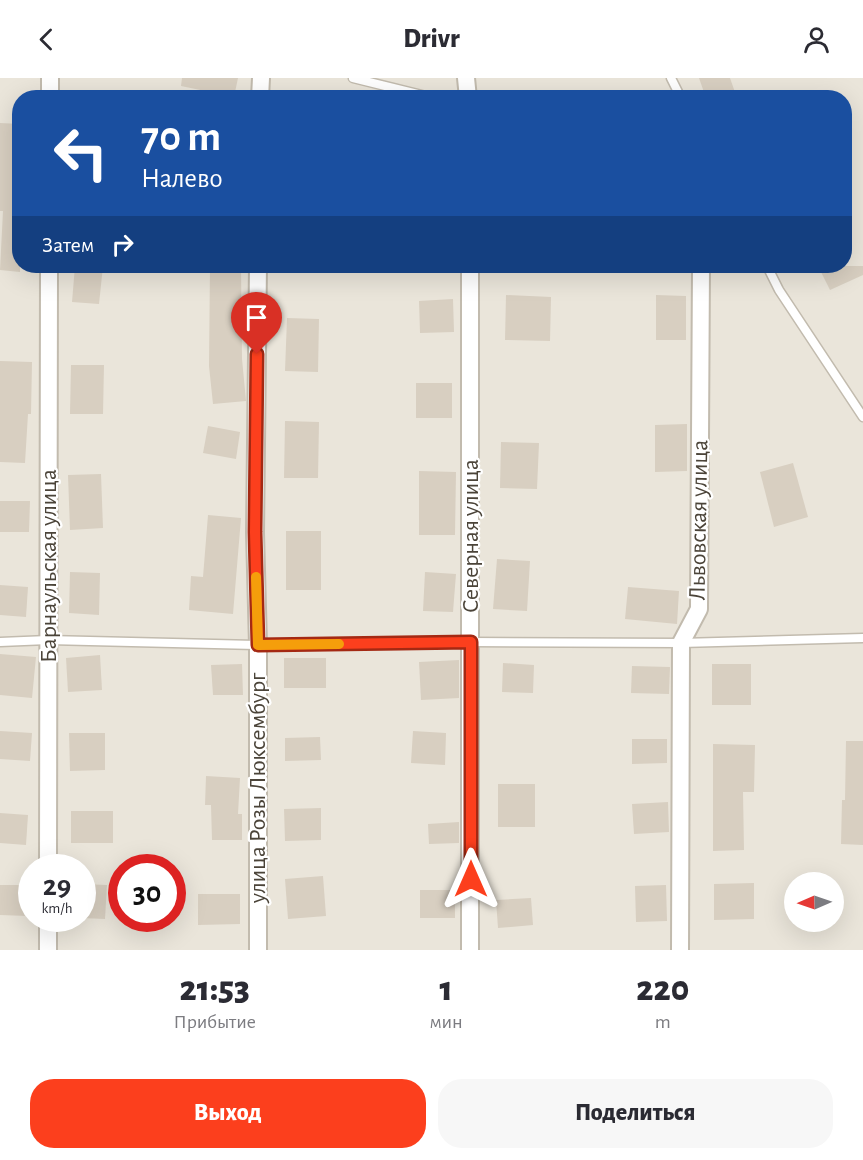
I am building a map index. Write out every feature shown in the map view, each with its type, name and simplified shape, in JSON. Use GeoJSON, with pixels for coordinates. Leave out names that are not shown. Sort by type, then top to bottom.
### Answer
{"type":"FeatureCollection","features":[{"type":"Feature","properties":{"kind":"street","name":"Барнаульская улица"},"geometry":{"type":"LineString","coordinates":[[48,854],[49,273]]}},
{"type":"Feature","properties":{"kind":"street","name":"улица Розы Люксембург"},"geometry":{"type":"LineString","coordinates":[[258,273],[255,532],[258,645],[258,950]]}},
{"type":"Feature","properties":{"kind":"street","name":"Северная улица"},"geometry":{"type":"LineString","coordinates":[[470,273],[470,950]]}},
{"type":"Feature","properties":{"kind":"street","name":"Львовская улица"},"geometry":{"type":"LineString","coordinates":[[680,950],[681,643],[699,609],[701,273]]}},
{"type":"Feature","properties":{"kind":"street"},"geometry":{"type":"LineString","coordinates":[[48,932],[48,950]]}},
{"type":"Feature","properties":{"kind":"lane"},"geometry":{"type":"LineString","coordinates":[[353,78],[402,90]]}},
{"type":"Feature","properties":{"kind":"lane"},"geometry":{"type":"LineString","coordinates":[[770,273],[779,290],[863,417]]}},
{"type":"Feature","properties":{"kind":"lane"},"geometry":{"type":"LineString","coordinates":[[0,642],[48,640],[258,645],[471,642],[681,643],[863,638]]}},
{"type":"Feature","properties":{"kind":"shaded area"},"geometry":{"type":"Polygon","coordinates":[[[0,78],[863,78],[863,950],[0,950],[0,78]]]}},
{"type":"Feature","properties":{"kind":"building"},"geometry":{"type":"Polygon","coordinates":[[[182,78],[238,78],[235,90],[200,90],[181,86],[182,78]]]}},
{"type":"Feature","properties":{"kind":"building"},"geometry":{"type":"Polygon","coordinates":[[[699,78],[730,78],[734,90],[703,90],[699,78]]]}},
{"type":"Feature","properties":{"kind":"building"},"geometry":{"type":"Polygon","coordinates":[[[0,123],[12,124],[12,271],[0,270],[3,211],[0,211],[0,123]]]}},
{"type":"Feature","properties":{"kind":"building"},"geometry":{"type":"Polygon","coordinates":[[[852,266],[863,266],[863,275],[830,290],[822,273],[852,273],[852,266]]]}},
{"type":"Feature","properties":{"kind":"building"},"geometry":{"type":"Polygon","coordinates":[[[74,273],[102,273],[99,304],[72,302],[74,273]]]}},
{"type":"Feature","properties":{"kind":"building"},"geometry":{"type":"Polygon","coordinates":[[[210,273],[241,273],[242,359],[246,401],[213,404],[209,366],[210,273]]]}},
{"type":"Feature","properties":{"kind":"building"},"geometry":{"type":"Polygon","coordinates":[[[506,295],[551,297],[550,341],[505,340],[506,295]]]}},
{"type":"Feature","properties":{"kind":"building"},"geometry":{"type":"Polygon","coordinates":[[[656,295],[686,296],[686,340],[656,340],[656,295]]]}},
{"type":"Feature","properties":{"kind":"building"},"geometry":{"type":"Polygon","coordinates":[[[453,299],[454,332],[420,333],[419,301],[453,299]]]}},
{"type":"Feature","properties":{"kind":"building"},"geometry":{"type":"Polygon","coordinates":[[[287,318],[319,319],[318,372],[285,371],[287,318]]]}},
{"type":"Feature","properties":{"kind":"building"},"geometry":{"type":"Polygon","coordinates":[[[0,361],[32,362],[31,414],[28,414],[25,463],[0,462],[0,361]]]}},
{"type":"Feature","properties":{"kind":"building"},"geometry":{"type":"Polygon","coordinates":[[[71,365],[104,365],[103,414],[70,414],[71,365]]]}},
{"type":"Feature","properties":{"kind":"building"},"geometry":{"type":"Polygon","coordinates":[[[416,383],[452,383],[452,418],[416,418],[416,383]]]}},
{"type":"Feature","properties":{"kind":"building"},"geometry":{"type":"Polygon","coordinates":[[[285,421],[319,422],[318,478],[284,478],[285,421]]]}},
{"type":"Feature","properties":{"kind":"building"},"geometry":{"type":"Polygon","coordinates":[[[687,424],[687,471],[655,472],[655,425],[687,424]]]}},
{"type":"Feature","properties":{"kind":"building"},"geometry":{"type":"Polygon","coordinates":[[[208,426],[240,432],[236,459],[203,453],[208,426]]]}},
{"type":"Feature","properties":{"kind":"building"},"geometry":{"type":"Polygon","coordinates":[[[501,442],[539,443],[537,489],[500,488],[501,442]]]}},
{"type":"Feature","properties":{"kind":"building"},"geometry":{"type":"Polygon","coordinates":[[[793,463],[808,517],[774,527],[760,472],[793,463]]]}},
{"type":"Feature","properties":{"kind":"building"},"geometry":{"type":"Polygon","coordinates":[[[419,471],[456,472],[455,535],[419,535],[419,471]]]}},
{"type":"Feature","properties":{"kind":"building"},"geometry":{"type":"Polygon","coordinates":[[[101,474],[103,528],[70,530],[68,475],[101,474]]]}},
{"type":"Feature","properties":{"kind":"building"},"geometry":{"type":"Polygon","coordinates":[[[0,501],[30,501],[29,532],[0,532],[0,501]]]}},
{"type":"Feature","properties":{"kind":"building"},"geometry":{"type":"Polygon","coordinates":[[[208,515],[241,518],[233,614],[189,610],[191,576],[203,577],[208,515]]]}},
{"type":"Feature","properties":{"kind":"building"},"geometry":{"type":"Polygon","coordinates":[[[286,531],[321,531],[321,590],[286,590],[286,531]]]}},
{"type":"Feature","properties":{"kind":"building"},"geometry":{"type":"Polygon","coordinates":[[[497,559],[530,561],[527,611],[493,609],[497,559]]]}},
{"type":"Feature","properties":{"kind":"building"},"geometry":{"type":"Polygon","coordinates":[[[70,572],[100,573],[99,615],[69,613],[70,572]]]}},
{"type":"Feature","properties":{"kind":"building"},"geometry":{"type":"Polygon","coordinates":[[[425,572],[456,574],[453,612],[423,611],[425,572]]]}},
{"type":"Feature","properties":{"kind":"building"},"geometry":{"type":"Polygon","coordinates":[[[0,585],[28,587],[26,617],[0,615],[0,585]]]}},
{"type":"Feature","properties":{"kind":"building"},"geometry":{"type":"Polygon","coordinates":[[[628,587],[679,591],[677,624],[625,619],[628,587]]]}},
{"type":"Feature","properties":{"kind":"building"},"geometry":{"type":"Polygon","coordinates":[[[0,654],[36,657],[32,698],[0,695],[0,654]]]}},
{"type":"Feature","properties":{"kind":"building"},"geometry":{"type":"Polygon","coordinates":[[[100,655],[102,690],[68,692],[66,658],[100,655]]]}},
{"type":"Feature","properties":{"kind":"building"},"geometry":{"type":"Polygon","coordinates":[[[284,658],[326,658],[326,688],[284,688],[284,658]]]}},
{"type":"Feature","properties":{"kind":"building"},"geometry":{"type":"Polygon","coordinates":[[[459,660],[459,698],[421,700],[419,662],[459,660]]]}},
{"type":"Feature","properties":{"kind":"building"},"geometry":{"type":"Polygon","coordinates":[[[503,663],[534,665],[533,693],[502,692],[503,663]]]}},
{"type":"Feature","properties":{"kind":"building"},"geometry":{"type":"Polygon","coordinates":[[[242,664],[243,695],[213,695],[211,665],[242,664]]]}},
{"type":"Feature","properties":{"kind":"building"},"geometry":{"type":"Polygon","coordinates":[[[712,664],[751,664],[751,705],[712,705],[712,664]]]}},
{"type":"Feature","properties":{"kind":"building"},"geometry":{"type":"Polygon","coordinates":[[[632,666],[670,667],[669,694],[631,693],[632,666]]]}},
{"type":"Feature","properties":{"kind":"building"},"geometry":{"type":"Polygon","coordinates":[[[0,731],[32,733],[30,761],[0,759],[0,731]]]}},
{"type":"Feature","properties":{"kind":"building"},"geometry":{"type":"Polygon","coordinates":[[[413,731],[446,733],[445,765],[411,763],[413,731]]]}},
{"type":"Feature","properties":{"kind":"building"},"geometry":{"type":"Polygon","coordinates":[[[69,733],[105,733],[105,770],[70,771],[69,733]]]}},
{"type":"Feature","properties":{"kind":"building"},"geometry":{"type":"Polygon","coordinates":[[[320,737],[321,760],[285,761],[285,738],[320,737]]]}},
{"type":"Feature","properties":{"kind":"building"},"geometry":{"type":"Polygon","coordinates":[[[632,739],[667,739],[667,763],[632,764],[632,739]]]}},
{"type":"Feature","properties":{"kind":"building"},"geometry":{"type":"Polygon","coordinates":[[[846,741],[863,741],[863,845],[841,844],[842,800],[845,800],[846,741]]]}},
{"type":"Feature","properties":{"kind":"building"},"geometry":{"type":"Polygon","coordinates":[[[713,744],[755,745],[754,792],[743,792],[744,850],[713,851],[713,744]]]}},
{"type":"Feature","properties":{"kind":"building"},"geometry":{"type":"Polygon","coordinates":[[[206,776],[240,778],[238,814],[242,814],[242,840],[212,840],[211,805],[205,805],[206,776]]]}},
{"type":"Feature","properties":{"kind":"building"},"geometry":{"type":"Polygon","coordinates":[[[498,784],[535,784],[535,827],[498,827],[498,784]]]}},
{"type":"Feature","properties":{"kind":"building"},"geometry":{"type":"Polygon","coordinates":[[[668,802],[669,832],[634,834],[632,804],[668,802]]]}},
{"type":"Feature","properties":{"kind":"building"},"geometry":{"type":"Polygon","coordinates":[[[321,808],[321,840],[285,841],[284,809],[321,808]]]}},
{"type":"Feature","properties":{"kind":"building"},"geometry":{"type":"Polygon","coordinates":[[[71,811],[113,811],[113,843],[71,843],[71,811]]]}},
{"type":"Feature","properties":{"kind":"building"},"geometry":{"type":"Polygon","coordinates":[[[0,813],[28,815],[26,845],[0,843],[0,813]]]}},
{"type":"Feature","properties":{"kind":"building"},"geometry":{"type":"Polygon","coordinates":[[[459,822],[459,843],[429,844],[428,824],[459,822]]]}},
{"type":"Feature","properties":{"kind":"building"},"geometry":{"type":"Polygon","coordinates":[[[323,876],[326,916],[288,919],[285,879],[323,876]]]}},
{"type":"Feature","properties":{"kind":"building"},"geometry":{"type":"Polygon","coordinates":[[[754,883],[754,919],[714,920],[714,884],[754,883]]]}},
{"type":"Feature","properties":{"kind":"building"},"geometry":{"type":"Polygon","coordinates":[[[0,885],[18,885],[18,916],[0,915],[0,885]]]}},
{"type":"Feature","properties":{"kind":"building"},"geometry":{"type":"Polygon","coordinates":[[[96,885],[107,885],[105,919],[96,919],[96,885]]]}},
{"type":"Feature","properties":{"kind":"building"},"geometry":{"type":"Polygon","coordinates":[[[666,885],[667,921],[636,922],[635,886],[666,885]]]}},
{"type":"Feature","properties":{"kind":"building"},"geometry":{"type":"Polygon","coordinates":[[[420,890],[455,890],[455,918],[420,918],[420,890]]]}},
{"type":"Feature","properties":{"kind":"building"},"geometry":{"type":"Polygon","coordinates":[[[198,894],[240,894],[240,924],[198,925],[198,894]]]}},
{"type":"Feature","properties":{"kind":"building"},"geometry":{"type":"Polygon","coordinates":[[[531,898],[533,925],[498,928],[496,900],[531,898]]]}},
{"type":"Feature","properties":{"kind":"slow traffic"},"geometry":{"type":"LineString","coordinates":[[256,577],[258,645],[339,644]]}},
{"type":"Feature","properties":{"kind":"route"},"geometry":{"type":"LineString","coordinates":[[257,354],[255,532],[258,645],[471,642],[471,879]]}}]}
